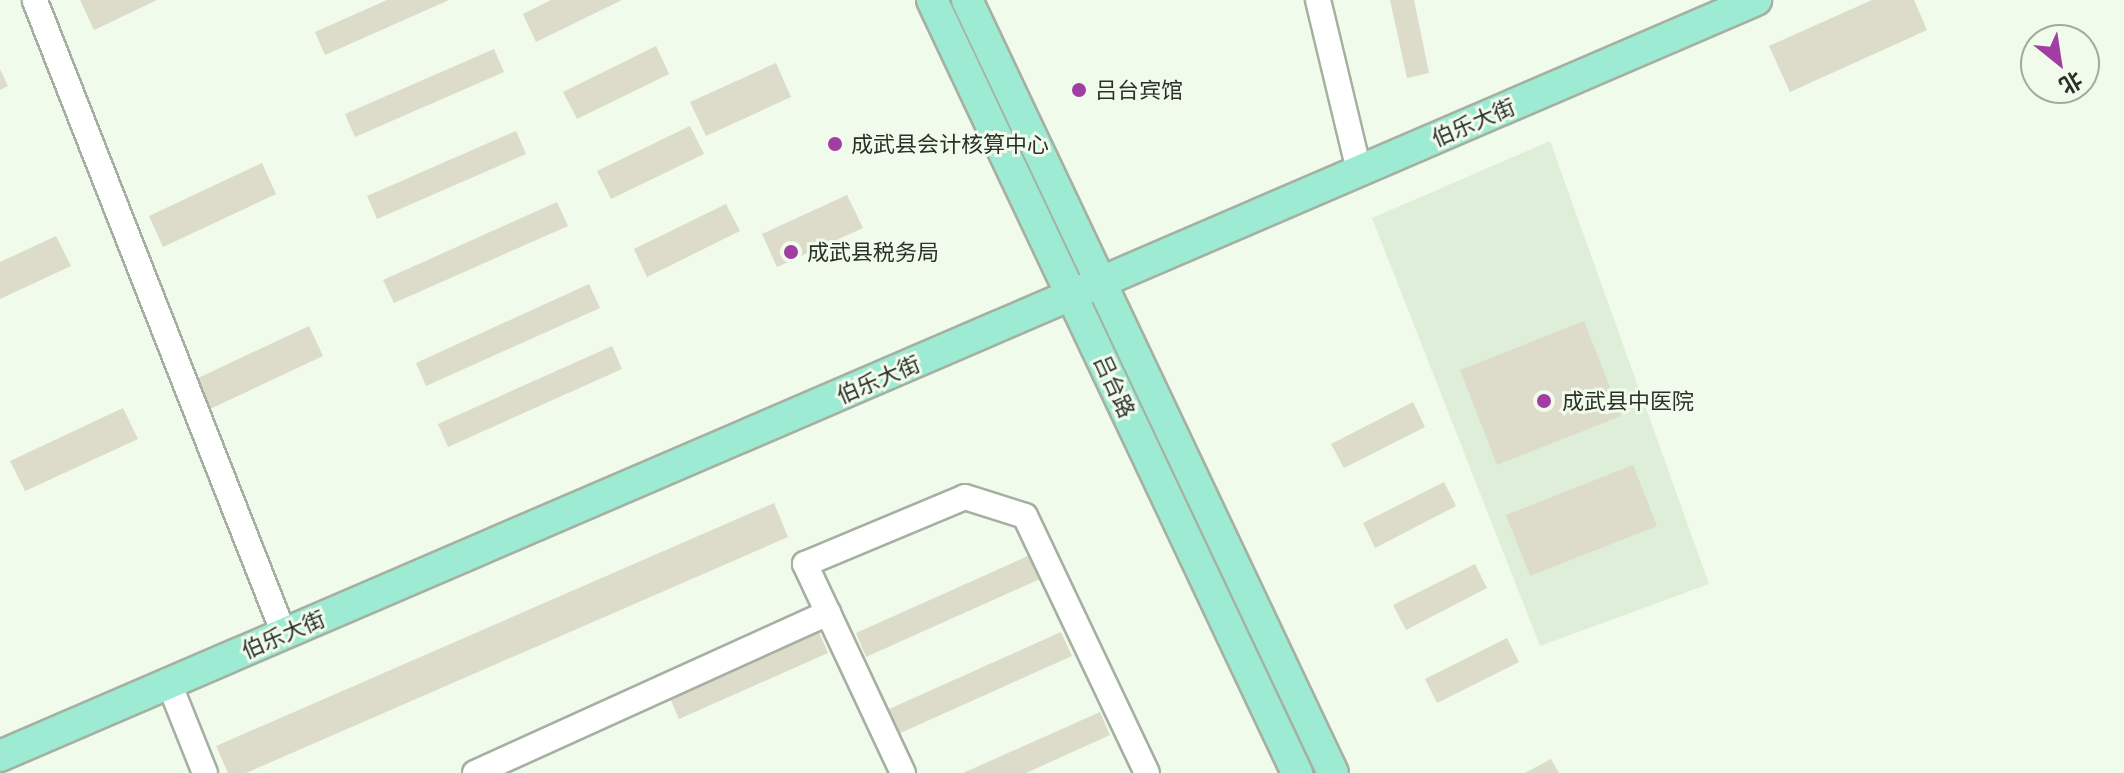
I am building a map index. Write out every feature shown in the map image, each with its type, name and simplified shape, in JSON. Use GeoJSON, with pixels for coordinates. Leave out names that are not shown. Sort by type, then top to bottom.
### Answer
{"type":"FeatureCollection","features":[{"type":"Feature","properties":{"kind":"main road","name":"吕台路"},"geometry":{"type":"LineString","coordinates":[[932,0],[1297,773]]}},
{"type":"Feature","properties":{"kind":"main road","name":"吕台路"},"geometry":{"type":"LineString","coordinates":[[967,0],[1333,773]]}},
{"type":"Feature","properties":{"kind":"main road","name":"伯乐大街"},"geometry":{"type":"LineString","coordinates":[[0,756],[1756,0]]}},
{"type":"Feature","properties":{"kind":"street"},"geometry":{"type":"LineString","coordinates":[[1318,0],[1359,171]]}},
{"type":"Feature","properties":{"kind":"street"},"geometry":{"type":"LineString","coordinates":[[35,1],[284,634]]}},
{"type":"Feature","properties":{"kind":"street"},"geometry":{"type":"LineString","coordinates":[[903,773],[805,564],[965,497],[1025,516],[1147,773]]}},
{"type":"Feature","properties":{"kind":"street"},"geometry":{"type":"LineString","coordinates":[[475,773],[828,613]]}},
{"type":"Feature","properties":{"kind":"street"},"geometry":{"type":"LineString","coordinates":[[169,683],[205,773]]}},
{"type":"Feature","properties":{"kind":"shaded area","name":"成武县中医院"},"geometry":{"type":"Polygon","coordinates":[[[1550,141],[1709,584],[1540,646],[1372,218],[1550,141]]]}},
{"type":"Feature","properties":{"kind":"building"},"geometry":{"type":"Polygon","coordinates":[[[80,0],[157,0],[94,30],[80,0]]]}},
{"type":"Feature","properties":{"kind":"building"},"geometry":{"type":"Polygon","coordinates":[[[387,0],[449,0],[325,55],[315,32],[387,0]]]}},
{"type":"Feature","properties":{"kind":"building"},"geometry":{"type":"Polygon","coordinates":[[[551,0],[622,0],[536,42],[523,14],[551,0]]]}},
{"type":"Feature","properties":{"kind":"building"},"geometry":{"type":"Polygon","coordinates":[[[1390,0],[1414,0],[1429,73],[1407,78],[1390,0]]]}},
{"type":"Feature","properties":{"kind":"building"},"geometry":{"type":"Polygon","coordinates":[[[1872,0],[1914,0],[1927,30],[1790,92],[1769,46],[1872,0]]]}},
{"type":"Feature","properties":{"kind":"building"},"geometry":{"type":"Polygon","coordinates":[[[656,46],[669,74],[577,119],[563,92],[656,46]]]}},
{"type":"Feature","properties":{"kind":"building"},"geometry":{"type":"Polygon","coordinates":[[[494,49],[504,72],[355,137],[345,114],[494,49]]]}},
{"type":"Feature","properties":{"kind":"building"},"geometry":{"type":"Polygon","coordinates":[[[776,63],[791,97],[706,136],[690,102],[776,63]]]}},
{"type":"Feature","properties":{"kind":"building"},"geometry":{"type":"Polygon","coordinates":[[[0,69],[8,86],[0,90],[0,69]]]}},
{"type":"Feature","properties":{"kind":"building"},"geometry":{"type":"Polygon","coordinates":[[[690,126],[704,154],[611,199],[597,171],[690,126]]]}},
{"type":"Feature","properties":{"kind":"building"},"geometry":{"type":"Polygon","coordinates":[[[516,131],[526,154],[377,219],[367,196],[516,131]]]}},
{"type":"Feature","properties":{"kind":"building"},"geometry":{"type":"Polygon","coordinates":[[[262,163],[276,194],[163,247],[149,216],[262,163]]]}},
{"type":"Feature","properties":{"kind":"building"},"geometry":{"type":"Polygon","coordinates":[[[847,195],[863,228],[777,267],[762,234],[847,195]]]}},
{"type":"Feature","properties":{"kind":"building"},"geometry":{"type":"Polygon","coordinates":[[[557,202],[568,226],[394,303],[383,280],[557,202]]]}},
{"type":"Feature","properties":{"kind":"building"},"geometry":{"type":"Polygon","coordinates":[[[726,204],[740,231],[647,277],[634,249],[726,204]]]}},
{"type":"Feature","properties":{"kind":"building"},"geometry":{"type":"Polygon","coordinates":[[[56,236],[71,266],[0,299],[0,262],[56,236]]]}},
{"type":"Feature","properties":{"kind":"building"},"geometry":{"type":"Polygon","coordinates":[[[589,284],[600,308],[426,386],[416,363],[589,284]]]}},
{"type":"Feature","properties":{"kind":"building"},"geometry":{"type":"Polygon","coordinates":[[[1584,321],[1621,416],[1497,465],[1460,370],[1584,321]]]}},
{"type":"Feature","properties":{"kind":"building"},"geometry":{"type":"Polygon","coordinates":[[[309,326],[323,356],[210,409],[196,379],[309,326]]]}},
{"type":"Feature","properties":{"kind":"building"},"geometry":{"type":"Polygon","coordinates":[[[612,346],[622,369],[448,447],[438,424],[612,346]]]}},
{"type":"Feature","properties":{"kind":"building"},"geometry":{"type":"Polygon","coordinates":[[[1413,402],[1425,427],[1344,468],[1331,444],[1413,402]]]}},
{"type":"Feature","properties":{"kind":"building"},"geometry":{"type":"Polygon","coordinates":[[[123,408],[138,439],[25,491],[10,461],[123,408]]]}},
{"type":"Feature","properties":{"kind":"building"},"geometry":{"type":"Polygon","coordinates":[[[1633,465],[1657,526],[1530,576],[1506,515],[1633,465]]]}},
{"type":"Feature","properties":{"kind":"building"},"geometry":{"type":"Polygon","coordinates":[[[1444,482],[1456,506],[1375,548],[1363,523],[1444,482]]]}},
{"type":"Feature","properties":{"kind":"building"},"geometry":{"type":"Polygon","coordinates":[[[774,503],[788,537],[246,773],[228,773],[216,746],[774,503]]]}},
{"type":"Feature","properties":{"kind":"building"},"geometry":{"type":"Polygon","coordinates":[[[1030,555],[1040,579],[866,657],[856,633],[1030,555]]]}},
{"type":"Feature","properties":{"kind":"building"},"geometry":{"type":"Polygon","coordinates":[[[1475,564],[1487,588],[1406,630],[1393,605],[1475,564]]]}},
{"type":"Feature","properties":{"kind":"building"},"geometry":{"type":"Polygon","coordinates":[[[818,630],[828,653],[679,719],[669,696],[818,630]]]}},
{"type":"Feature","properties":{"kind":"building"},"geometry":{"type":"Polygon","coordinates":[[[1061,632],[1072,656],[898,734],[887,710],[1061,632]]]}},
{"type":"Feature","properties":{"kind":"building"},"geometry":{"type":"Polygon","coordinates":[[[1507,638],[1519,662],[1437,703],[1425,679],[1507,638]]]}},
{"type":"Feature","properties":{"kind":"building"},"geometry":{"type":"Polygon","coordinates":[[[1100,712],[1110,735],[1026,773],[963,773],[1100,712]]]}},
{"type":"Feature","properties":{"kind":"building"},"geometry":{"type":"Polygon","coordinates":[[[1551,759],[1559,773],[1525,773],[1551,759]]]}},
{"type":"Feature","properties":{"kind":"place","name":"吕台宾馆"},"geometry":{"type":"Point","coordinates":[1079,90]}},
{"type":"Feature","properties":{"kind":"place","name":"成武县会计核算中心"},"geometry":{"type":"Point","coordinates":[835,144]}},
{"type":"Feature","properties":{"kind":"place","name":"成武县税务局"},"geometry":{"type":"Point","coordinates":[791,252]}},
{"type":"Feature","properties":{"kind":"place","name":"成武县中医院"},"geometry":{"type":"Point","coordinates":[1544,401]}}]}
